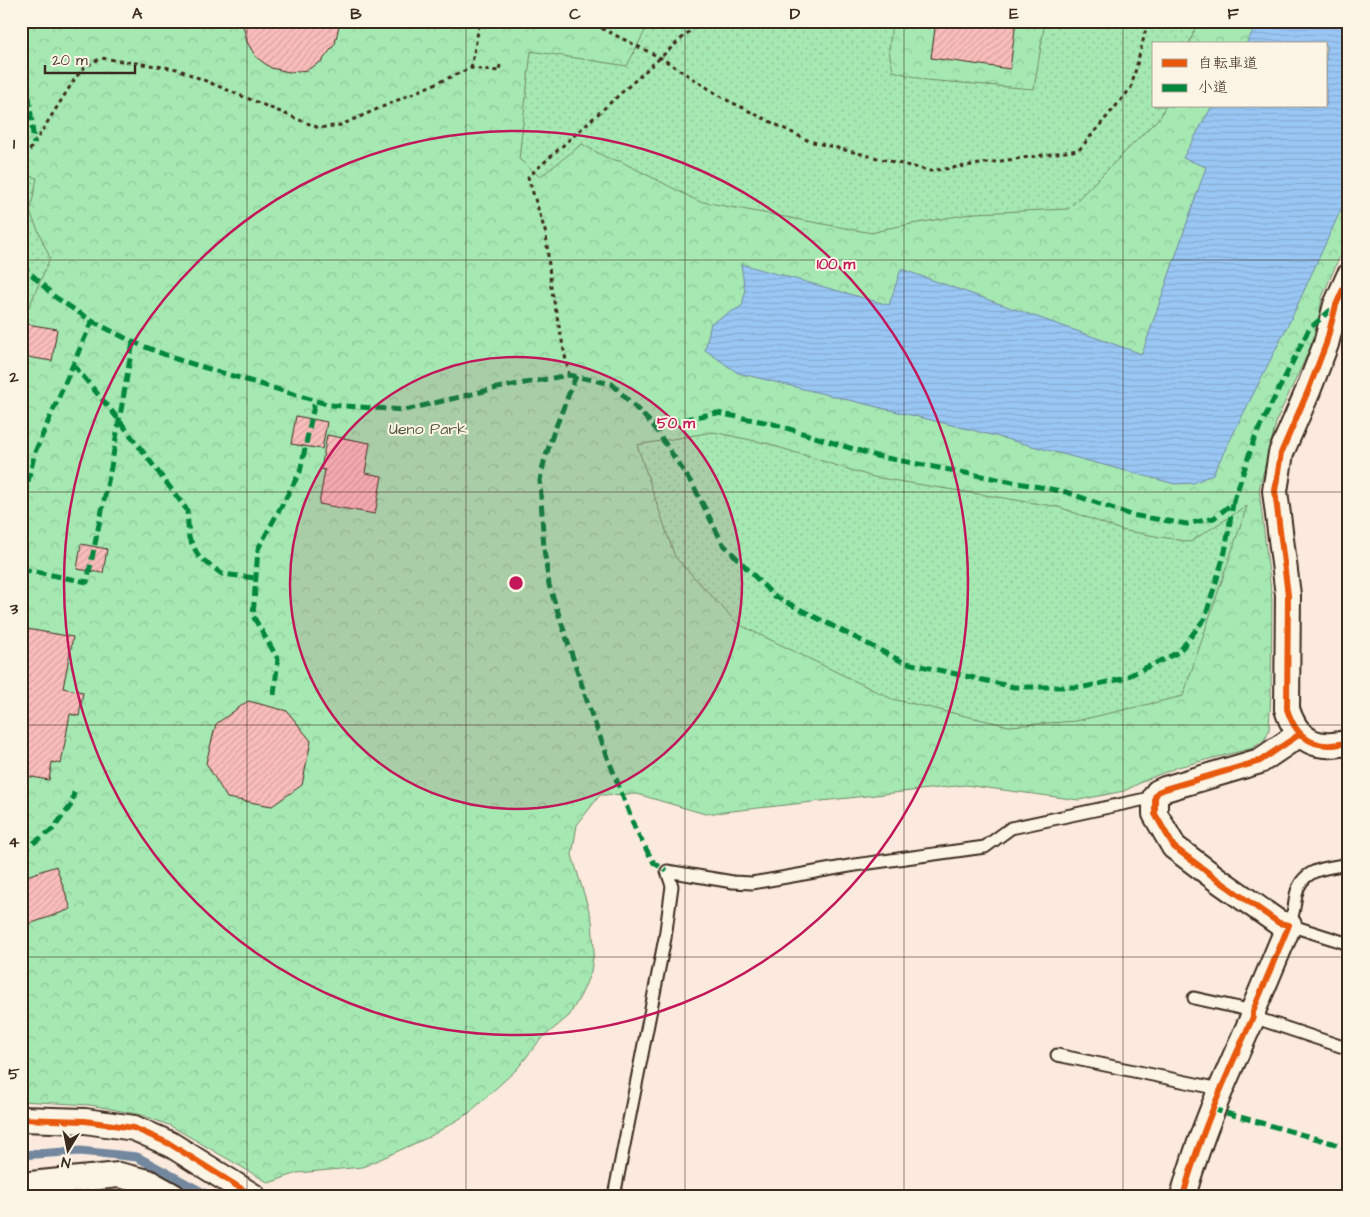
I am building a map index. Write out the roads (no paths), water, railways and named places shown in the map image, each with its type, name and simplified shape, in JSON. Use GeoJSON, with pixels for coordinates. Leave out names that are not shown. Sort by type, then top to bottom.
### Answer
{"type":"FeatureCollection","features":[{"type":"Feature","properties":{"kind":"street"},"geometry":{"type":"LineString","coordinates":[[1349,276],[1336,306],[1326,344],[1308,391],[1280,453],[1275,491],[1288,595],[1287,709],[1291,721],[1300,734],[1312,744],[1338,745],[1349,742]]}},
{"type":"Feature","properties":{"kind":"street"},"geometry":{"type":"LineString","coordinates":[[1182,1196],[1192,1163],[1220,1089],[1289,925],[1279,923],[1174,847],[1155,814],[1155,797],[1158,792],[1165,788],[1260,761],[1300,734]]}},
{"type":"Feature","properties":{"kind":"street"},"geometry":{"type":"LineString","coordinates":[[21,1119],[85,1121],[134,1128],[170,1144],[253,1196]]}},
{"type":"Feature","properties":{"kind":"street"},"geometry":{"type":"LineString","coordinates":[[21,1185],[119,1175],[148,1182],[173,1196]]}},
{"type":"Feature","properties":{"kind":"lane"},"geometry":{"type":"LineString","coordinates":[[614,1196],[665,938],[672,886],[667,871],[733,882],[752,883],[856,865],[985,847],[1011,828],[1155,797]]}},
{"type":"Feature","properties":{"kind":"lane"},"geometry":{"type":"LineString","coordinates":[[1349,864],[1322,869],[1309,874],[1302,881],[1297,894],[1293,917],[1289,925],[1349,944]]}},
{"type":"Feature","properties":{"kind":"lane"},"geometry":{"type":"LineString","coordinates":[[1194,998],[1253,1014],[1349,1049]]}},
{"type":"Feature","properties":{"kind":"lane"},"geometry":{"type":"LineString","coordinates":[[1058,1055],[1220,1089]]}},
{"type":"Feature","properties":{"kind":"water"},"geometry":{"type":"Polygon","coordinates":[[[1258,21],[1349,21],[1349,192],[1292,317],[1213,474],[1194,483],[1175,484],[976,431],[738,373],[705,350],[711,323],[742,306],[745,292],[741,264],[889,305],[901,269],[1142,354],[1206,167],[1183,158],[1211,108],[1328,108],[1328,42],[1247,42],[1258,21]]]}},
{"type":"Feature","properties":{"kind":"waterway"},"geometry":{"type":"LineString","coordinates":[[21,1155],[80,1151],[137,1157],[209,1196]]}},
{"type":"Feature","properties":{"kind":"park label","name":"Ueno Park"},"geometry":{"type":"Point","coordinates":[428,428]}}]}
